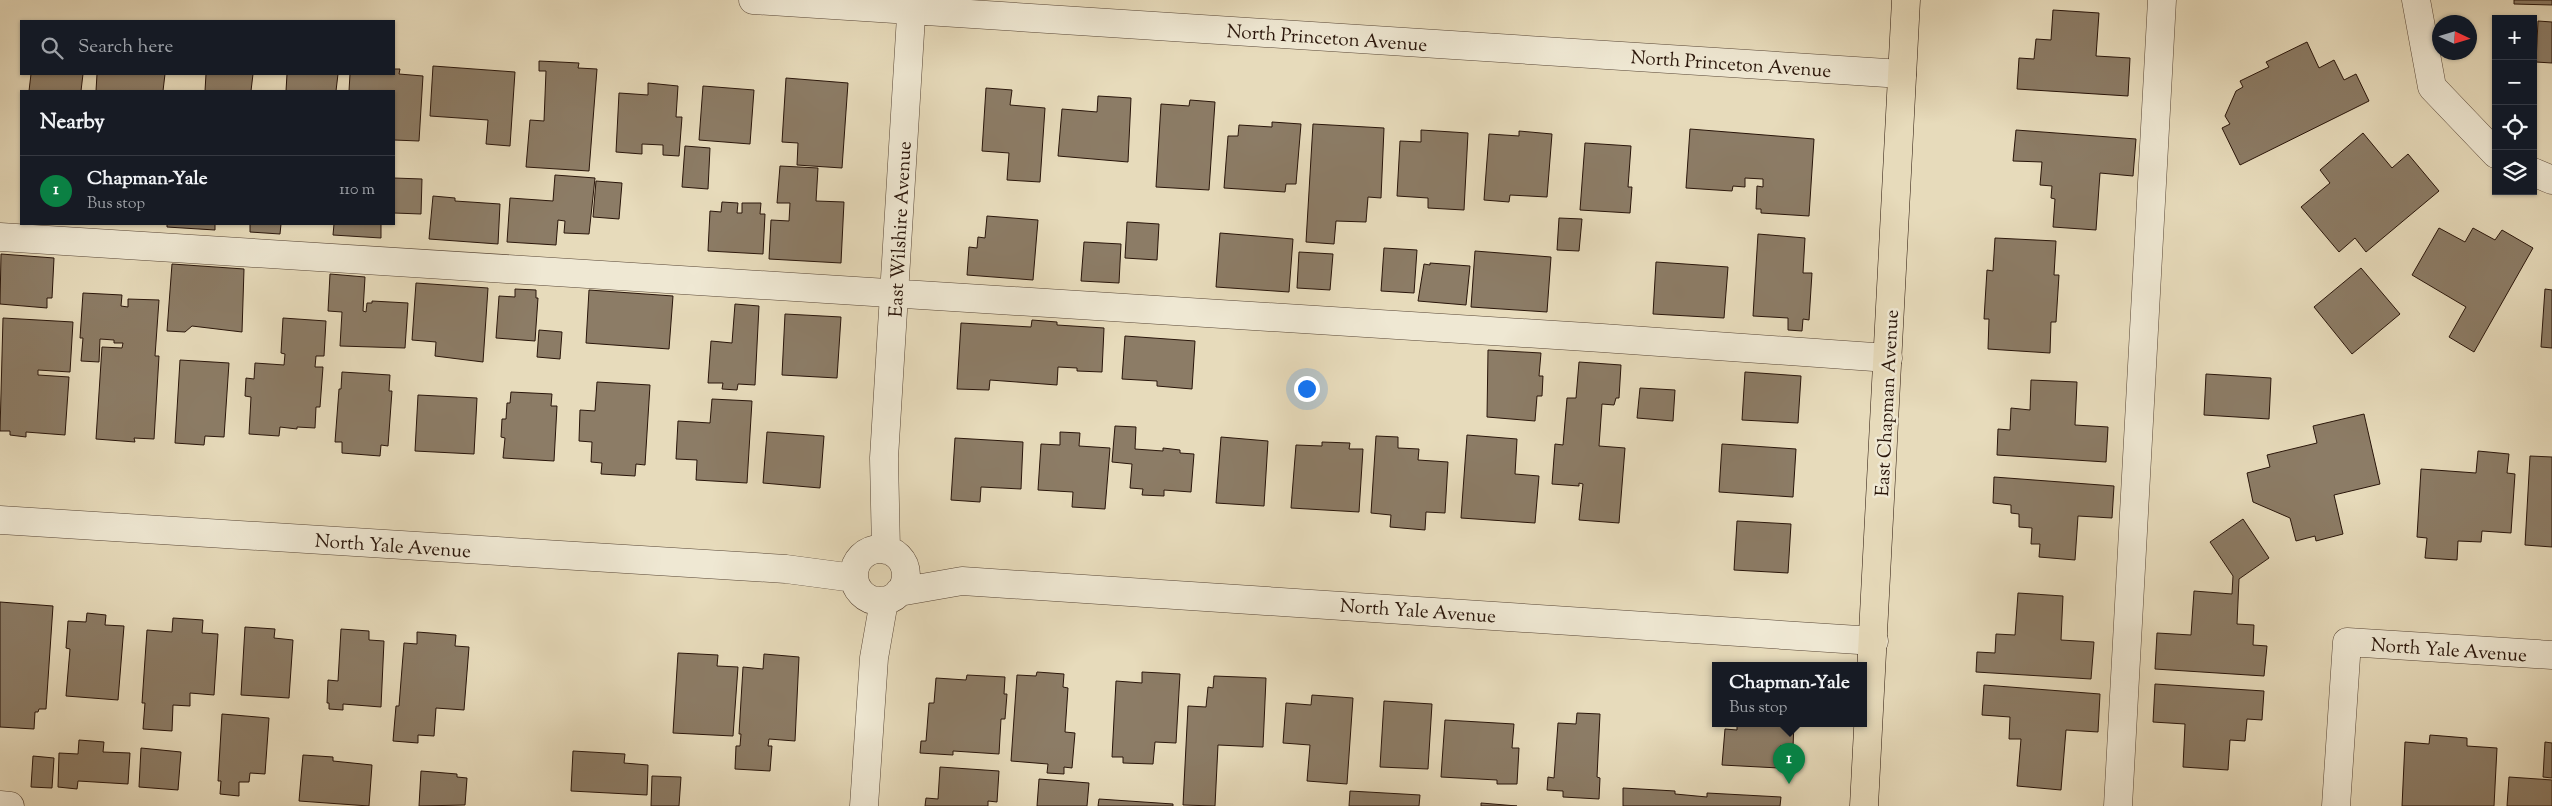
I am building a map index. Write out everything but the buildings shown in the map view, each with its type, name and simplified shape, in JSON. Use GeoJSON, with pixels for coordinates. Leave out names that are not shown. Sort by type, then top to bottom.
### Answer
{"type":"FeatureCollection","features":[{"type":"Feature","properties":{"kind":"main road","name":"East Chapman Avenue"},"geometry":{"type":"LineString","coordinates":[[1864,806],[1906,0]]}},
{"type":"Feature","properties":{"kind":"street","name":"North Princeton Avenue"},"geometry":{"type":"LineString","coordinates":[[753,0],[912,5],[1902,74]]}},
{"type":"Feature","properties":{"kind":"street"},"geometry":{"type":"LineString","coordinates":[[2118,806],[2162,0]]}},
{"type":"Feature","properties":{"kind":"street"},"geometry":{"type":"LineString","coordinates":[[2416,0],[2432,87],[2492,150]]}},
{"type":"Feature","properties":{"kind":"street","name":"East Wilshire Avenue"},"geometry":{"type":"LineString","coordinates":[[864,806],[912,5]]}},
{"type":"Feature","properties":{"kind":"street"},"geometry":{"type":"LineString","coordinates":[[2537,174],[2552,180]]}},
{"type":"Feature","properties":{"kind":"street"},"geometry":{"type":"LineString","coordinates":[[0,238],[895,293],[1888,358]]}},
{"type":"Feature","properties":{"kind":"street","name":"North Yale Avenue"},"geometry":{"type":"LineString","coordinates":[[0,520],[877,574],[1874,641]]}},
{"type":"Feature","properties":{"kind":"street","name":"North Yale Avenue"},"geometry":{"type":"LineString","coordinates":[[2336,806],[2346,642],[2552,655]]}},
{"type":"Feature","properties":{"kind":"street"},"geometry":{"type":"LineString","coordinates":[[0,805],[10,806]]}},
{"type":"Feature","properties":{"kind":"place","name":"Chapman-Yale"},"geometry":{"type":"Point","coordinates":[1789,784]}}]}
